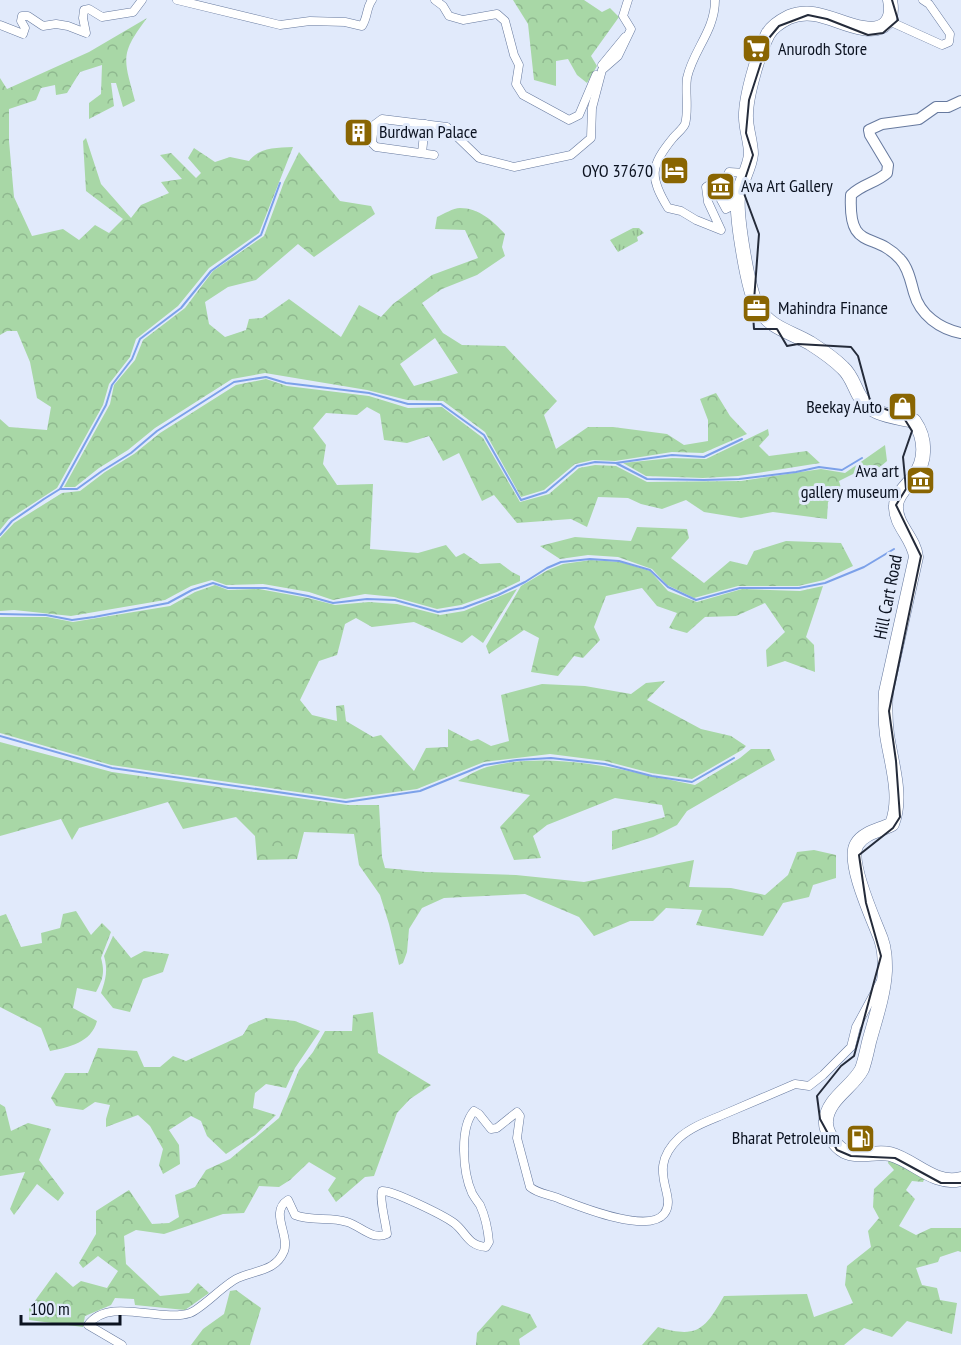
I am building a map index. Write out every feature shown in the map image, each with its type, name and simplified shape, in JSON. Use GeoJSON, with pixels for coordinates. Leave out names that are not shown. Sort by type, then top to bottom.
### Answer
{"type":"FeatureCollection","features":[{"type":"Feature","properties":{"kind":"highway"},"geometry":{"type":"LineString","coordinates":[[889,21],[892,12],[890,0]]}},
{"type":"Feature","properties":{"kind":"highway","name":"Hill Cart Road"},"geometry":{"type":"LineString","coordinates":[[889,21],[881,27],[862,28],[808,12],[794,15],[776,25],[768,33],[754,72],[746,107],[751,153],[738,196],[738,223],[751,291],[758,308],[770,322],[783,332],[810,343],[842,367],[848,373],[866,406],[875,411],[914,421],[921,432],[923,457],[916,475],[896,501],[901,525],[915,548],[916,557],[886,692],[885,711],[896,793],[896,815],[892,824],[864,836],[856,844],[854,855],[866,903],[885,953],[885,974],[862,1068],[829,1109],[826,1121],[828,1131],[844,1151],[856,1154],[886,1153],[897,1156],[939,1179],[953,1181],[961,1179]]}},
{"type":"Feature","properties":{"kind":"main road"},"geometry":{"type":"LineString","coordinates":[[961,101],[948,107],[936,107],[919,119],[882,124],[869,130],[888,165],[887,173],[859,187],[851,195],[850,208],[853,224],[861,237],[892,252],[902,260],[922,311],[947,331],[961,333]]}},
{"type":"Feature","properties":{"kind":"street"},"geometry":{"type":"LineString","coordinates":[[0,25],[23,34],[25,28],[21,21],[22,16],[28,16],[43,26],[56,24],[86,33],[84,10],[89,9],[102,16],[133,12],[142,0]]}},
{"type":"Feature","properties":{"kind":"street"},"geometry":{"type":"LineString","coordinates":[[177,0],[280,25],[310,21],[345,22],[362,26],[368,18],[368,9],[372,0]]}},
{"type":"Feature","properties":{"kind":"street"},"geometry":{"type":"LineString","coordinates":[[435,0],[449,15],[463,20],[497,14],[505,21],[519,65],[516,84],[523,94],[569,120],[579,115],[599,69],[631,29]]}},
{"type":"Feature","properties":{"kind":"street"},"geometry":{"type":"LineString","coordinates":[[628,0],[623,16],[631,29]]}},
{"type":"Feature","properties":{"kind":"street"},"geometry":{"type":"LineString","coordinates":[[715,0],[712,23],[687,78],[684,124],[656,161],[654,174],[656,185],[668,208],[681,211],[721,230],[708,202],[706,187],[712,183],[726,209],[730,207],[724,192],[724,182],[729,172],[745,173]]}},
{"type":"Feature","properties":{"kind":"street"},"geometry":{"type":"LineString","coordinates":[[889,21],[934,43],[942,45],[949,42],[950,34],[929,4],[923,0]]}},
{"type":"Feature","properties":{"kind":"street"},"geometry":{"type":"LineString","coordinates":[[434,155],[376,147],[372,143],[374,125],[382,119],[447,127],[478,158],[514,167],[571,155],[591,138],[592,108],[602,70],[618,56],[631,29]]}},
{"type":"Feature","properties":{"kind":"street"},"geometry":{"type":"LineString","coordinates":[[422,153],[425,124]]}},
{"type":"Feature","properties":{"kind":"street"},"geometry":{"type":"LineString","coordinates":[[122,1345],[88,1324],[92,1319],[109,1311],[164,1316],[190,1313],[236,1279],[268,1269],[276,1264],[284,1252],[286,1243],[279,1213],[283,1202],[288,1200],[295,1215],[304,1219],[347,1221],[371,1235],[380,1237],[387,1234],[386,1217],[380,1196],[382,1191],[388,1190],[402,1198],[428,1207],[456,1224],[470,1243],[486,1247],[489,1242],[488,1232],[481,1208],[472,1193],[463,1147],[469,1116],[474,1111],[491,1129],[498,1128],[517,1112],[520,1116],[517,1138],[530,1187],[535,1192],[600,1214],[626,1219],[656,1219],[664,1214],[668,1205],[662,1170],[663,1159],[670,1147],[694,1127],[795,1084],[809,1086],[823,1075],[851,1047],[864,1008],[885,974]]}},
{"type":"Feature","properties":{"kind":"green space"},"geometry":{"type":"Polygon","coordinates":[[[513,0],[584,0],[602,12],[610,8],[619,17],[591,56],[597,66],[587,83],[577,75],[568,59],[556,61],[556,86],[534,80],[528,24],[513,0]]]}},
{"type":"Feature","properties":{"kind":"green space"},"geometry":{"type":"Polygon","coordinates":[[[147,18],[132,41],[126,58],[135,101],[123,107],[116,83],[111,83],[114,106],[89,119],[89,103],[101,94],[102,65],[80,72],[67,93],[56,95],[55,85],[41,88],[36,100],[9,109],[9,141],[14,197],[32,236],[63,229],[79,240],[95,225],[109,233],[123,219],[86,191],[83,141],[86,138],[101,184],[131,218],[141,205],[169,193],[161,182],[182,179],[160,155],[171,153],[196,178],[201,173],[188,158],[194,148],[215,162],[230,157],[249,161],[263,151],[293,147],[259,233],[209,268],[178,306],[136,339],[130,357],[109,384],[103,405],[57,488],[9,519],[0,530],[0,419],[9,427],[47,430],[51,407],[37,398],[30,362],[17,331],[7,331],[0,335],[0,78],[7,89],[89,52],[147,18]]]}},
{"type":"Feature","properties":{"kind":"green space"},"geometry":{"type":"Polygon","coordinates":[[[299,152],[340,201],[371,206],[375,214],[314,257],[298,244],[256,280],[228,287],[205,302],[209,324],[225,337],[246,330],[249,319],[262,318],[289,299],[341,337],[359,305],[381,317],[393,304],[432,275],[478,258],[465,230],[435,229],[437,217],[454,209],[473,210],[496,224],[505,234],[502,247],[505,256],[477,275],[442,289],[422,303],[443,333],[462,345],[505,346],[557,401],[544,415],[556,449],[588,427],[613,427],[667,434],[684,445],[708,441],[708,420],[700,399],[716,393],[730,416],[747,434],[703,453],[672,452],[615,461],[593,460],[575,464],[544,490],[521,497],[485,432],[443,401],[407,400],[367,390],[265,373],[232,379],[155,428],[75,487],[64,487],[110,404],[114,385],[135,360],[143,340],[185,308],[213,271],[264,236],[284,182],[299,152]],[[435,338],[400,364],[414,386],[458,373],[435,338]]]}},
{"type":"Feature","properties":{"kind":"green space"},"geometry":{"type":"Polygon","coordinates":[[[633,228],[639,228],[644,233],[637,237],[638,241],[618,252],[610,240],[633,228]]]}},
{"type":"Feature","properties":{"kind":"green space"},"geometry":{"type":"Polygon","coordinates":[[[266,379],[287,386],[369,396],[408,408],[442,407],[483,438],[520,502],[549,494],[579,468],[595,465],[616,466],[647,482],[741,481],[821,469],[845,473],[885,445],[887,461],[874,472],[863,469],[839,481],[841,488],[828,502],[827,519],[773,512],[741,518],[704,512],[686,500],[662,509],[628,498],[598,497],[587,527],[571,519],[517,523],[494,495],[482,501],[459,453],[443,461],[429,436],[407,443],[384,440],[380,414],[367,407],[357,415],[326,413],[313,428],[326,445],[323,464],[337,485],[373,484],[370,549],[418,553],[446,545],[456,557],[464,553],[480,564],[500,563],[520,576],[520,581],[461,605],[437,609],[394,597],[365,594],[333,600],[309,592],[263,584],[226,585],[212,580],[191,586],[165,600],[71,616],[14,610],[0,611],[0,538],[14,523],[62,493],[80,491],[160,433],[236,385],[266,379]]]}},
{"type":"Feature","properties":{"kind":"green space"},"geometry":{"type":"Polygon","coordinates":[[[768,429],[769,435],[759,446],[769,456],[807,451],[820,463],[738,476],[703,478],[646,476],[623,463],[672,458],[706,459],[768,429]]]}},
{"type":"Feature","properties":{"kind":"green space"},"geometry":{"type":"Polygon","coordinates":[[[637,527],[687,529],[689,538],[671,558],[704,583],[730,561],[747,565],[754,551],[786,541],[841,543],[853,566],[824,580],[798,586],[738,586],[694,598],[667,585],[652,569],[618,557],[588,555],[560,559],[540,546],[575,537],[631,541],[637,527]]]}},
{"type":"Feature","properties":{"kind":"green space"},"geometry":{"type":"Polygon","coordinates":[[[591,560],[621,562],[650,571],[668,591],[697,602],[742,589],[800,591],[823,586],[806,637],[814,645],[815,672],[785,661],[767,667],[766,650],[785,632],[765,603],[736,616],[705,617],[687,633],[669,628],[677,613],[657,606],[642,588],[606,596],[594,627],[600,640],[583,658],[574,656],[558,676],[531,672],[539,638],[524,630],[489,654],[486,646],[521,586],[563,564],[591,560]]]}},
{"type":"Feature","properties":{"kind":"green space"},"geometry":{"type":"Polygon","coordinates":[[[215,585],[228,590],[259,589],[335,605],[369,602],[397,604],[440,615],[464,611],[517,589],[483,643],[472,635],[462,643],[414,622],[372,627],[356,618],[345,624],[337,655],[319,661],[300,700],[312,715],[337,721],[336,706],[344,705],[346,721],[373,737],[381,735],[414,771],[426,748],[448,747],[448,729],[471,741],[478,739],[491,746],[509,741],[501,695],[542,684],[585,686],[631,694],[646,683],[665,681],[647,700],[701,729],[731,736],[746,746],[692,779],[651,773],[605,761],[550,754],[484,762],[417,789],[345,799],[111,765],[0,733],[0,617],[47,617],[73,622],[170,606],[195,592],[215,585]]]}},
{"type":"Feature","properties":{"kind":"green space"},"geometry":{"type":"Polygon","coordinates":[[[0,742],[112,772],[348,805],[379,805],[382,857],[385,868],[426,872],[516,875],[584,882],[694,860],[689,887],[731,888],[765,895],[788,875],[797,852],[814,850],[836,855],[836,878],[813,885],[809,897],[783,903],[763,936],[696,925],[702,910],[666,908],[653,921],[630,921],[594,936],[579,917],[525,894],[444,898],[422,908],[409,929],[407,952],[403,963],[399,965],[380,895],[359,865],[354,834],[304,832],[297,859],[257,860],[255,836],[236,817],[183,829],[168,802],[79,828],[72,840],[61,819],[0,836],[0,742]]]}},
{"type":"Feature","properties":{"kind":"green space"},"geometry":{"type":"Polygon","coordinates":[[[751,749],[770,749],[775,760],[687,811],[677,825],[653,837],[612,850],[612,831],[665,817],[662,805],[615,798],[547,825],[533,836],[541,858],[514,860],[500,827],[530,795],[458,781],[487,767],[539,760],[592,764],[695,785],[751,749]]]}},
{"type":"Feature","properties":{"kind":"green space"},"geometry":{"type":"Polygon","coordinates":[[[76,911],[91,935],[102,923],[111,932],[101,958],[102,979],[96,992],[77,988],[73,1008],[97,1021],[85,1039],[72,1046],[50,1051],[41,1028],[0,1007],[0,916],[6,914],[21,947],[42,943],[41,933],[60,928],[63,914],[76,911]]]}},
{"type":"Feature","properties":{"kind":"green space"},"geometry":{"type":"Polygon","coordinates":[[[113,936],[131,958],[144,951],[169,954],[163,972],[143,979],[130,1012],[113,1008],[101,993],[106,974],[104,956],[113,936]]]}},
{"type":"Feature","properties":{"kind":"green space"},"geometry":{"type":"Polygon","coordinates":[[[373,1012],[378,1053],[431,1085],[410,1099],[397,1113],[374,1176],[365,1177],[336,1202],[328,1190],[336,1178],[309,1162],[279,1187],[259,1186],[244,1213],[223,1214],[164,1234],[136,1230],[124,1236],[126,1264],[160,1296],[189,1293],[198,1283],[209,1293],[185,1310],[135,1305],[134,1299],[115,1298],[111,1305],[85,1316],[83,1327],[29,1320],[29,1309],[56,1272],[73,1287],[81,1281],[107,1288],[118,1271],[98,1256],[83,1268],[79,1263],[96,1234],[96,1211],[129,1190],[152,1224],[169,1223],[179,1217],[175,1195],[195,1187],[206,1170],[230,1159],[279,1118],[299,1070],[325,1031],[352,1031],[353,1015],[373,1012]]]}},
{"type":"Feature","properties":{"kind":"green space"},"geometry":{"type":"Polygon","coordinates":[[[266,1018],[295,1021],[320,1031],[295,1068],[286,1088],[266,1084],[255,1093],[253,1108],[276,1115],[255,1135],[226,1154],[207,1136],[201,1121],[191,1116],[169,1130],[179,1145],[180,1164],[163,1174],[159,1165],[163,1149],[150,1126],[138,1115],[106,1127],[110,1105],[95,1102],[83,1110],[56,1106],[51,1098],[65,1073],[88,1073],[98,1048],[137,1051],[144,1067],[160,1067],[173,1056],[186,1061],[243,1035],[249,1025],[266,1018]]]}},
{"type":"Feature","properties":{"kind":"green space"},"geometry":{"type":"Polygon","coordinates":[[[0,1104],[5,1107],[11,1131],[28,1123],[51,1129],[39,1160],[64,1193],[58,1201],[37,1184],[14,1215],[10,1209],[25,1172],[0,1176],[0,1104]]]}},
{"type":"Feature","properties":{"kind":"green space"},"geometry":{"type":"Polygon","coordinates":[[[889,1159],[925,1177],[923,1182],[912,1181],[906,1190],[915,1199],[899,1226],[916,1235],[931,1228],[961,1228],[961,1252],[940,1257],[938,1262],[916,1268],[922,1285],[937,1288],[940,1300],[957,1303],[952,1334],[907,1321],[892,1337],[864,1328],[844,1345],[642,1345],[658,1327],[683,1332],[699,1328],[711,1316],[724,1296],[807,1294],[814,1317],[853,1303],[845,1285],[847,1266],[871,1247],[868,1231],[879,1218],[873,1207],[874,1189],[894,1170],[888,1163],[889,1159]]]}},
{"type":"Feature","properties":{"kind":"green space"},"geometry":{"type":"Polygon","coordinates":[[[236,1290],[261,1308],[250,1345],[191,1345],[203,1329],[224,1314],[230,1291],[236,1290]]]}},
{"type":"Feature","properties":{"kind":"green space"},"geometry":{"type":"Polygon","coordinates":[[[502,1305],[530,1314],[537,1327],[519,1339],[520,1345],[476,1345],[477,1333],[502,1305]]]}},
{"type":"Feature","properties":{"kind":"waterway"},"geometry":{"type":"LineString","coordinates":[[60,489],[106,405],[112,385],[132,359],[140,339],[181,308],[211,271],[261,235],[280,183]]}},
{"type":"Feature","properties":{"kind":"waterway"},"geometry":{"type":"LineString","coordinates":[[0,535],[12,521],[44,499],[60,489],[77,489],[131,453],[157,431],[234,382],[266,377],[286,383],[369,393],[408,404],[441,404],[484,435],[521,500],[546,492],[577,466],[595,462],[616,463],[672,455],[704,457],[742,439]]}},
{"type":"Feature","properties":{"kind":"waterway"},"geometry":{"type":"LineString","coordinates":[[616,463],[647,479],[704,480],[739,479],[819,467],[842,470],[862,458]]}},
{"type":"Feature","properties":{"kind":"waterway"},"geometry":{"type":"LineString","coordinates":[[0,614],[46,615],[72,620],[94,617],[168,603],[192,590],[213,583],[228,588],[266,588],[333,603],[367,599],[395,600],[438,612],[463,608],[498,595],[561,562],[590,559],[619,561],[650,570],[668,587],[696,600],[740,588],[799,588],[825,583],[864,567],[894,549]]}},
{"type":"Feature","properties":{"kind":"waterway"},"geometry":{"type":"LineString","coordinates":[[0,736],[112,768],[346,802],[420,791],[484,765],[517,760],[551,758],[605,764],[652,776],[692,782],[734,758]]}},
{"type":"Feature","properties":{"kind":"railway"},"geometry":{"type":"LineString","coordinates":[[892,0],[898,20],[883,33],[868,35],[827,19],[808,15],[779,26],[769,38],[749,100],[746,133],[753,155],[742,188],[759,234],[754,329],[777,329],[787,346],[798,344],[851,347],[858,356],[871,404],[902,415],[912,431],[903,457],[906,489],[896,505],[921,556],[889,711],[896,761],[900,817],[893,828],[859,855],[866,903],[881,956],[854,1056],[841,1066],[817,1096],[820,1119],[837,1150],[851,1156],[895,1158],[941,1183],[961,1183]]}},
{"type":"Feature","properties":{"kind":"place","name":"Anurodh Store"},"geometry":{"type":"Point","coordinates":[757,49]}},
{"type":"Feature","properties":{"kind":"place","name":"Burdwan Palace"},"geometry":{"type":"Point","coordinates":[358,132]}},
{"type":"Feature","properties":{"kind":"place","name":"OYO 37670"},"geometry":{"type":"Point","coordinates":[674,171]}},
{"type":"Feature","properties":{"kind":"place","name":"Ava Art Gallery"},"geometry":{"type":"Point","coordinates":[720,186]}},
{"type":"Feature","properties":{"kind":"place","name":"Mahindra Finance"},"geometry":{"type":"Point","coordinates":[757,308]}},
{"type":"Feature","properties":{"kind":"place","name":"Beekay Auto"},"geometry":{"type":"Point","coordinates":[903,407]}},
{"type":"Feature","properties":{"kind":"place","name":"Ava art gallery museum"},"geometry":{"type":"Point","coordinates":[920,481]}},
{"type":"Feature","properties":{"kind":"place","name":"Bharat Petroleum"},"geometry":{"type":"Point","coordinates":[861,1138]}}]}
